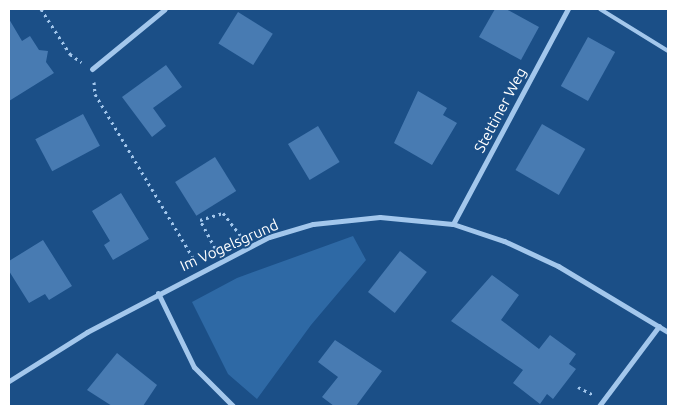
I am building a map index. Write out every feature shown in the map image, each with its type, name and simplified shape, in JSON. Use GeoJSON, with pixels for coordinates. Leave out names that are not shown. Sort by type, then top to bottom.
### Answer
{"type":"FeatureCollection","features":[{"type":"Feature","properties":{"kind":"street"},"geometry":{"type":"LineString","coordinates":[[92,70],[165,9]]}},
{"type":"Feature","properties":{"kind":"street","name":"Stettiner Weg"},"geometry":{"type":"LineString","coordinates":[[453,224],[568,9]]}},
{"type":"Feature","properties":{"kind":"street","name":"Im Vogelsgrund"},"geometry":{"type":"LineString","coordinates":[[9,381],[158,293],[269,237],[333,222],[380,217],[453,224],[558,266],[668,332]]}},
{"type":"Feature","properties":{"kind":"street"},"geometry":{"type":"LineString","coordinates":[[158,293],[194,367],[226,404],[234,406]]}},
{"type":"Feature","properties":{"kind":"street"},"geometry":{"type":"LineString","coordinates":[[599,406],[659,326]]}},
{"type":"Feature","properties":{"kind":"lane"},"geometry":{"type":"LineString","coordinates":[[600,9],[668,51]]}},
{"type":"Feature","properties":{"kind":"path"},"geometry":{"type":"LineString","coordinates":[[41,9],[70,54],[92,70],[96,94],[201,270]]}},
{"type":"Feature","properties":{"kind":"path"},"geometry":{"type":"LineString","coordinates":[[221,260],[200,220],[223,213],[248,248]]}},
{"type":"Feature","properties":{"kind":"shaded area"},"geometry":{"type":"Polygon","coordinates":[[[353,236],[366,260],[311,325],[257,399],[228,374],[192,302],[237,278],[353,236]]]}},
{"type":"Feature","properties":{"kind":"building"},"geometry":{"type":"Polygon","coordinates":[[[495,9],[506,9],[539,27],[521,60],[479,37],[495,9]]]}},
{"type":"Feature","properties":{"kind":"building"},"geometry":{"type":"Polygon","coordinates":[[[238,12],[273,34],[253,65],[218,43],[238,12]]]}},
{"type":"Feature","properties":{"kind":"building"},"geometry":{"type":"Polygon","coordinates":[[[9,19],[22,41],[30,36],[39,50],[48,51],[46,62],[54,73],[9,101],[9,19]]]}},
{"type":"Feature","properties":{"kind":"building"},"geometry":{"type":"Polygon","coordinates":[[[588,37],[615,52],[588,101],[561,86],[588,37]]]}},
{"type":"Feature","properties":{"kind":"building"},"geometry":{"type":"Polygon","coordinates":[[[166,65],[182,87],[153,108],[166,126],[152,137],[122,97],[166,65]]]}},
{"type":"Feature","properties":{"kind":"building"},"geometry":{"type":"Polygon","coordinates":[[[418,91],[447,108],[443,115],[457,123],[432,165],[394,143],[418,91]]]}},
{"type":"Feature","properties":{"kind":"building"},"geometry":{"type":"Polygon","coordinates":[[[83,114],[100,146],[52,171],[35,139],[83,114]]]}},
{"type":"Feature","properties":{"kind":"building"},"geometry":{"type":"Polygon","coordinates":[[[542,124],[585,149],[559,195],[516,170],[542,124]]]}},
{"type":"Feature","properties":{"kind":"building"},"geometry":{"type":"Polygon","coordinates":[[[318,126],[340,162],[310,180],[288,144],[318,126]]]}},
{"type":"Feature","properties":{"kind":"building"},"geometry":{"type":"Polygon","coordinates":[[[215,157],[236,191],[196,216],[175,182],[215,157]]]}},
{"type":"Feature","properties":{"kind":"building"},"geometry":{"type":"Polygon","coordinates":[[[121,193],[149,239],[113,260],[104,245],[110,241],[92,211],[121,193]]]}},
{"type":"Feature","properties":{"kind":"building"},"geometry":{"type":"Polygon","coordinates":[[[43,240],[72,286],[49,300],[45,294],[29,303],[9,271],[9,261],[43,240]]]}},
{"type":"Feature","properties":{"kind":"building"},"geometry":{"type":"Polygon","coordinates":[[[400,251],[427,272],[395,313],[368,292],[400,251]]]}},
{"type":"Feature","properties":{"kind":"building"},"geometry":{"type":"Polygon","coordinates":[[[492,275],[519,295],[501,320],[539,349],[550,335],[576,354],[569,364],[576,369],[553,399],[547,394],[540,404],[513,383],[523,370],[451,321],[492,275]]]}},
{"type":"Feature","properties":{"kind":"building"},"geometry":{"type":"Polygon","coordinates":[[[335,340],[382,371],[356,406],[334,406],[322,397],[338,377],[318,362],[335,340]]]}},
{"type":"Feature","properties":{"kind":"building"},"geometry":{"type":"Polygon","coordinates":[[[117,353],[157,385],[143,406],[112,406],[87,390],[117,353]]]}}]}
